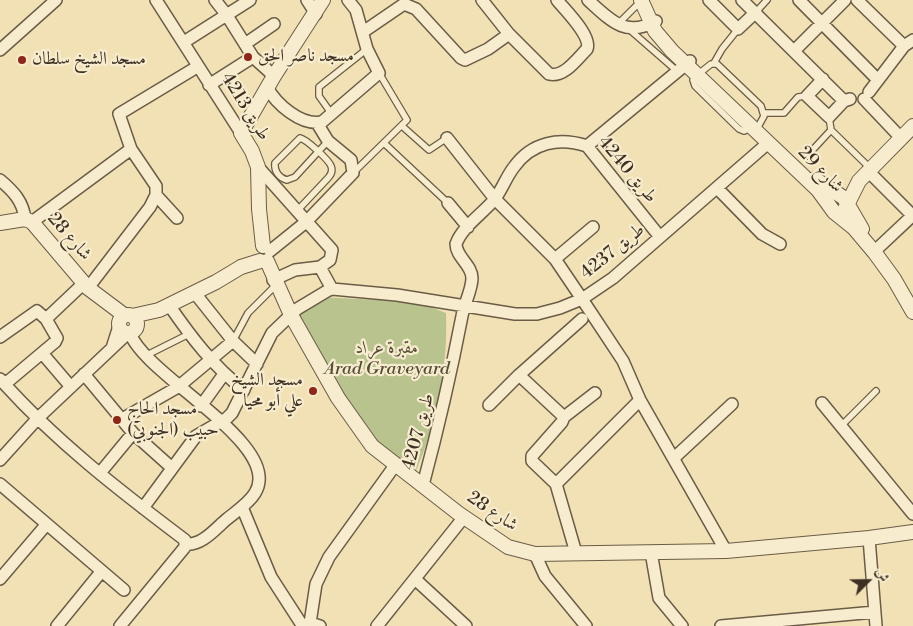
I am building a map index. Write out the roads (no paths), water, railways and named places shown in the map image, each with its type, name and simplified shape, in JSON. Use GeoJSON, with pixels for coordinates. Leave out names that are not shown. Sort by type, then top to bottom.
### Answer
{"type":"FeatureCollection","features":[{"type":"Feature","properties":{"kind":"street"},"geometry":{"type":"LineString","coordinates":[[0,50],[56,0]]}},
{"type":"Feature","properties":{"kind":"street","name":"طريق 4213"},"geometry":{"type":"LineString","coordinates":[[156,0],[252,151],[258,167],[263,254]]}},
{"type":"Feature","properties":{"kind":"street"},"geometry":{"type":"LineString","coordinates":[[215,0],[271,81],[273,99],[306,120],[317,123],[322,122],[379,73],[367,49],[356,10],[348,0]]}},
{"type":"Feature","properties":{"kind":"street"},"geometry":{"type":"LineString","coordinates":[[184,42],[250,0]]}},
{"type":"Feature","properties":{"kind":"street"},"geometry":{"type":"LineString","coordinates":[[307,0],[316,14]]}},
{"type":"Feature","properties":{"kind":"street"},"geometry":{"type":"LineString","coordinates":[[241,133],[271,81],[316,14],[323,0]]}},
{"type":"Feature","properties":{"kind":"street"},"geometry":{"type":"LineString","coordinates":[[482,0],[509,34],[549,74],[561,74],[587,50],[589,45],[585,35],[557,0]]}},
{"type":"Feature","properties":{"kind":"street","name":"شارع 29"},"geometry":{"type":"LineString","coordinates":[[643,0],[654,23],[685,66],[699,74],[818,190],[833,210],[854,228],[894,279],[913,312]]}},
{"type":"Feature","properties":{"kind":"street"},"geometry":{"type":"LineString","coordinates":[[709,0],[738,29],[756,12]]}},
{"type":"Feature","properties":{"kind":"street"},"geometry":{"type":"LineString","coordinates":[[742,0],[847,100],[829,117],[807,96],[823,79]]}},
{"type":"Feature","properties":{"kind":"street"},"geometry":{"type":"LineString","coordinates":[[799,0],[878,80]]}},
{"type":"Feature","properties":{"kind":"street"},"geometry":{"type":"LineString","coordinates":[[795,50],[845,0]]}},
{"type":"Feature","properties":{"kind":"street"},"geometry":{"type":"LineString","coordinates":[[833,210],[838,194],[866,174],[909,132],[866,96],[909,43],[856,0]]}},
{"type":"Feature","properties":{"kind":"street"},"geometry":{"type":"LineString","coordinates":[[590,1],[623,26],[644,28],[654,23]]}},
{"type":"Feature","properties":{"kind":"street"},"geometry":{"type":"LineString","coordinates":[[363,32],[404,2],[416,9],[465,60],[488,49],[509,34]]}},
{"type":"Feature","properties":{"kind":"street"},"geometry":{"type":"LineString","coordinates":[[245,44],[274,24]]}},
{"type":"Feature","properties":{"kind":"street"},"geometry":{"type":"LineString","coordinates":[[209,85],[253,57]]}},
{"type":"Feature","properties":{"kind":"street"},"geometry":{"type":"LineString","coordinates":[[587,146],[685,66]]}},
{"type":"Feature","properties":{"kind":"street"},"geometry":{"type":"LineString","coordinates":[[177,218],[156,191],[130,149],[119,118],[121,112],[197,67]]}},
{"type":"Feature","properties":{"kind":"street"},"geometry":{"type":"LineString","coordinates":[[0,460],[38,418],[112,348],[129,327],[164,307],[216,282],[241,267],[244,261],[263,254],[306,222],[353,173],[351,160],[328,141],[317,123]]}},
{"type":"Feature","properties":{"kind":"street"},"geometry":{"type":"LineString","coordinates":[[447,138],[495,199],[555,259],[622,361],[640,400],[726,550]]}},
{"type":"Feature","properties":{"kind":"street","name":"طريق 4240"},"geometry":{"type":"LineString","coordinates":[[495,199],[514,166],[536,148],[569,140],[587,146],[660,237]]}},
{"type":"Feature","properties":{"kind":"street","name":"شارع 29"},"geometry":{"type":"LineString","coordinates":[[769,142],[819,183],[838,194],[849,205],[858,224],[878,248],[913,301]]}},
{"type":"Feature","properties":{"kind":"street","name":"طريق 4237"},"geometry":{"type":"LineString","coordinates":[[332,289],[397,295],[515,314],[537,314],[582,299],[603,286],[769,142]]}},
{"type":"Feature","properties":{"kind":"street"},"geometry":{"type":"LineString","coordinates":[[0,180],[15,193],[29,221],[130,149]]}},
{"type":"Feature","properties":{"kind":"street"},"geometry":{"type":"LineString","coordinates":[[258,167],[332,250],[330,260],[320,267],[295,270],[274,282]]}},
{"type":"Feature","properties":{"kind":"street"},"geometry":{"type":"LineString","coordinates":[[833,210],[849,205],[866,174]]}},
{"type":"Feature","properties":{"kind":"street"},"geometry":{"type":"LineString","coordinates":[[866,174],[913,216],[878,248]]}},
{"type":"Feature","properties":{"kind":"street"},"geometry":{"type":"LineString","coordinates":[[717,188],[762,234],[780,244]]}},
{"type":"Feature","properties":{"kind":"street"},"geometry":{"type":"LineString","coordinates":[[46,319],[86,286],[150,207],[156,191]]}},
{"type":"Feature","properties":{"kind":"street","name":"طريق 4207"},"geometry":{"type":"LineString","coordinates":[[423,485],[447,393],[464,305],[472,276],[458,253],[456,244],[468,227],[495,199]]}},
{"type":"Feature","properties":{"kind":"street"},"geometry":{"type":"LineString","coordinates":[[448,203],[468,227]]}},
{"type":"Feature","properties":{"kind":"street","name":"شارع 28"},"geometry":{"type":"LineString","coordinates":[[0,223],[29,221],[86,286],[102,300],[111,303],[129,327]]}},
{"type":"Feature","properties":{"kind":"street"},"geometry":{"type":"LineString","coordinates":[[555,259],[593,227]]}},
{"type":"Feature","properties":{"kind":"street","name":"شارع 28"},"geometry":{"type":"LineString","coordinates":[[263,254],[274,282],[291,315],[346,413],[372,446],[464,517],[508,547],[535,554],[726,550],[869,538],[913,532]]}},
{"type":"Feature","properties":{"kind":"street"},"geometry":{"type":"LineString","coordinates":[[143,508],[196,436],[232,413],[269,338],[291,315],[319,294],[332,289],[320,267]]}},
{"type":"Feature","properties":{"kind":"street"},"geometry":{"type":"LineString","coordinates":[[194,292],[233,341],[257,364]]}},
{"type":"Feature","properties":{"kind":"street"},"geometry":{"type":"LineString","coordinates":[[164,307],[224,374],[244,390]]}},
{"type":"Feature","properties":{"kind":"street"},"geometry":{"type":"LineString","coordinates":[[0,337],[37,311],[46,319],[57,338],[42,353],[2,381],[38,418],[100,473],[186,542],[198,543],[242,507],[256,492],[260,479],[258,464],[222,421],[178,387],[147,355],[129,327]]}},
{"type":"Feature","properties":{"kind":"street"},"geometry":{"type":"LineString","coordinates":[[489,405],[582,319]]}},
{"type":"Feature","properties":{"kind":"street"},"geometry":{"type":"LineString","coordinates":[[122,419],[178,387],[233,341]]}},
{"type":"Feature","properties":{"kind":"street"},"geometry":{"type":"LineString","coordinates":[[42,353],[71,387]]}},
{"type":"Feature","properties":{"kind":"street"},"geometry":{"type":"LineString","coordinates":[[84,374],[133,433],[172,468]]}},
{"type":"Feature","properties":{"kind":"street"},"geometry":{"type":"LineString","coordinates":[[201,406],[224,374]]}},
{"type":"Feature","properties":{"kind":"street"},"geometry":{"type":"LineString","coordinates":[[519,376],[564,417]]}},
{"type":"Feature","properties":{"kind":"street"},"geometry":{"type":"LineString","coordinates":[[576,552],[556,484],[535,466],[532,456],[562,422],[564,417],[595,392]]}},
{"type":"Feature","properties":{"kind":"street"},"geometry":{"type":"LineString","coordinates":[[556,484],[640,400]]}},
{"type":"Feature","properties":{"kind":"street"},"geometry":{"type":"LineString","coordinates":[[822,403],[913,514]]}},
{"type":"Feature","properties":{"kind":"street"},"geometry":{"type":"LineString","coordinates":[[674,458],[732,404]]}},
{"type":"Feature","properties":{"kind":"street"},"geometry":{"type":"LineString","coordinates":[[100,473],[133,433]]}},
{"type":"Feature","properties":{"kind":"street"},"geometry":{"type":"LineString","coordinates":[[308,625],[316,584],[329,557],[396,464]]}},
{"type":"Feature","properties":{"kind":"street"},"geometry":{"type":"LineString","coordinates":[[0,484],[124,590]]}},
{"type":"Feature","properties":{"kind":"street"},"geometry":{"type":"LineString","coordinates":[[242,507],[271,577],[308,625]]}},
{"type":"Feature","properties":{"kind":"street"},"geometry":{"type":"LineString","coordinates":[[377,626],[464,517]]}},
{"type":"Feature","properties":{"kind":"street"},"geometry":{"type":"LineString","coordinates":[[0,579],[46,525]]}},
{"type":"Feature","properties":{"kind":"street"},"geometry":{"type":"LineString","coordinates":[[869,538],[876,626]]}},
{"type":"Feature","properties":{"kind":"street"},"geometry":{"type":"LineString","coordinates":[[120,626],[186,542]]}},
{"type":"Feature","properties":{"kind":"street"},"geometry":{"type":"LineString","coordinates":[[651,552],[659,598],[682,626]]}},
{"type":"Feature","properties":{"kind":"street"},"geometry":{"type":"LineString","coordinates":[[535,554],[545,576],[586,626]]}},
{"type":"Feature","properties":{"kind":"street"},"geometry":{"type":"LineString","coordinates":[[57,626],[101,572]]}},
{"type":"Feature","properties":{"kind":"street"},"geometry":{"type":"LineString","coordinates":[[415,579],[466,626]]}},
{"type":"Feature","properties":{"kind":"street"},"geometry":{"type":"LineString","coordinates":[[721,626],[875,612]]}},
{"type":"Feature","properties":{"kind":"lane"},"geometry":{"type":"LineString","coordinates":[[643,0],[623,26],[685,66]]}},
{"type":"Feature","properties":{"kind":"lane"},"geometry":{"type":"LineString","coordinates":[[756,12],[767,0]]}},
{"type":"Feature","properties":{"kind":"lane"},"geometry":{"type":"LineString","coordinates":[[699,74],[714,63],[722,49],[738,29]]}},
{"type":"Feature","properties":{"kind":"lane"},"geometry":{"type":"LineString","coordinates":[[331,113],[319,96],[319,87],[367,49]]}},
{"type":"Feature","properties":{"kind":"lane"},"geometry":{"type":"LineString","coordinates":[[714,63],[761,106],[764,113]]}},
{"type":"Feature","properties":{"kind":"lane"},"geometry":{"type":"LineString","coordinates":[[353,173],[385,144],[402,126],[407,117],[379,73]]}},
{"type":"Feature","properties":{"kind":"lane"},"geometry":{"type":"LineString","coordinates":[[764,113],[784,113],[798,97],[807,96]]}},
{"type":"Feature","properties":{"kind":"lane"},"geometry":{"type":"LineString","coordinates":[[754,128],[764,113]]}},
{"type":"Feature","properties":{"kind":"lane"},"geometry":{"type":"LineString","coordinates":[[829,117],[831,130],[866,174]]}},
{"type":"Feature","properties":{"kind":"lane"},"geometry":{"type":"LineString","coordinates":[[402,126],[431,150],[447,138]]}},
{"type":"Feature","properties":{"kind":"lane"},"geometry":{"type":"LineString","coordinates":[[807,156],[831,130]]}},
{"type":"Feature","properties":{"kind":"lane"},"geometry":{"type":"LineString","coordinates":[[287,180],[277,174],[276,163],[297,139],[306,140],[330,163],[331,173],[296,211]]}},
{"type":"Feature","properties":{"kind":"lane"},"geometry":{"type":"LineString","coordinates":[[278,189],[287,180],[295,177],[328,141]]}},
{"type":"Feature","properties":{"kind":"lane"},"geometry":{"type":"LineString","coordinates":[[385,144],[448,203]]}},
{"type":"Feature","properties":{"kind":"lane"},"geometry":{"type":"LineString","coordinates":[[233,341],[248,313],[274,282]]}},
{"type":"Feature","properties":{"kind":"lane"},"geometry":{"type":"LineString","coordinates":[[147,355],[189,334]]}},
{"type":"Feature","properties":{"kind":"lane"},"geometry":{"type":"LineString","coordinates":[[840,426],[876,391]]}},
{"type":"Feature","properties":{"kind":"place","name":"مسجد ناصر الحق"},"geometry":{"type":"Point","coordinates":[248,57]}},
{"type":"Feature","properties":{"kind":"place","name":"مسجد الشيخ سلطان"},"geometry":{"type":"Point","coordinates":[22,60]}},
{"type":"Feature","properties":{"kind":"place","name":"مسجد الشيخ علي أبو محيا"},"geometry":{"type":"Point","coordinates":[313,391]}},
{"type":"Feature","properties":{"kind":"place","name":"مسجد الحاج حبيب (الجنوبي)"},"geometry":{"type":"Point","coordinates":[117,420]}},
{"type":"Feature","properties":{"kind":"park label","name":"مقبرة عراد Arad Graveyard"},"geometry":{"type":"Point","coordinates":[387,359]}}]}
